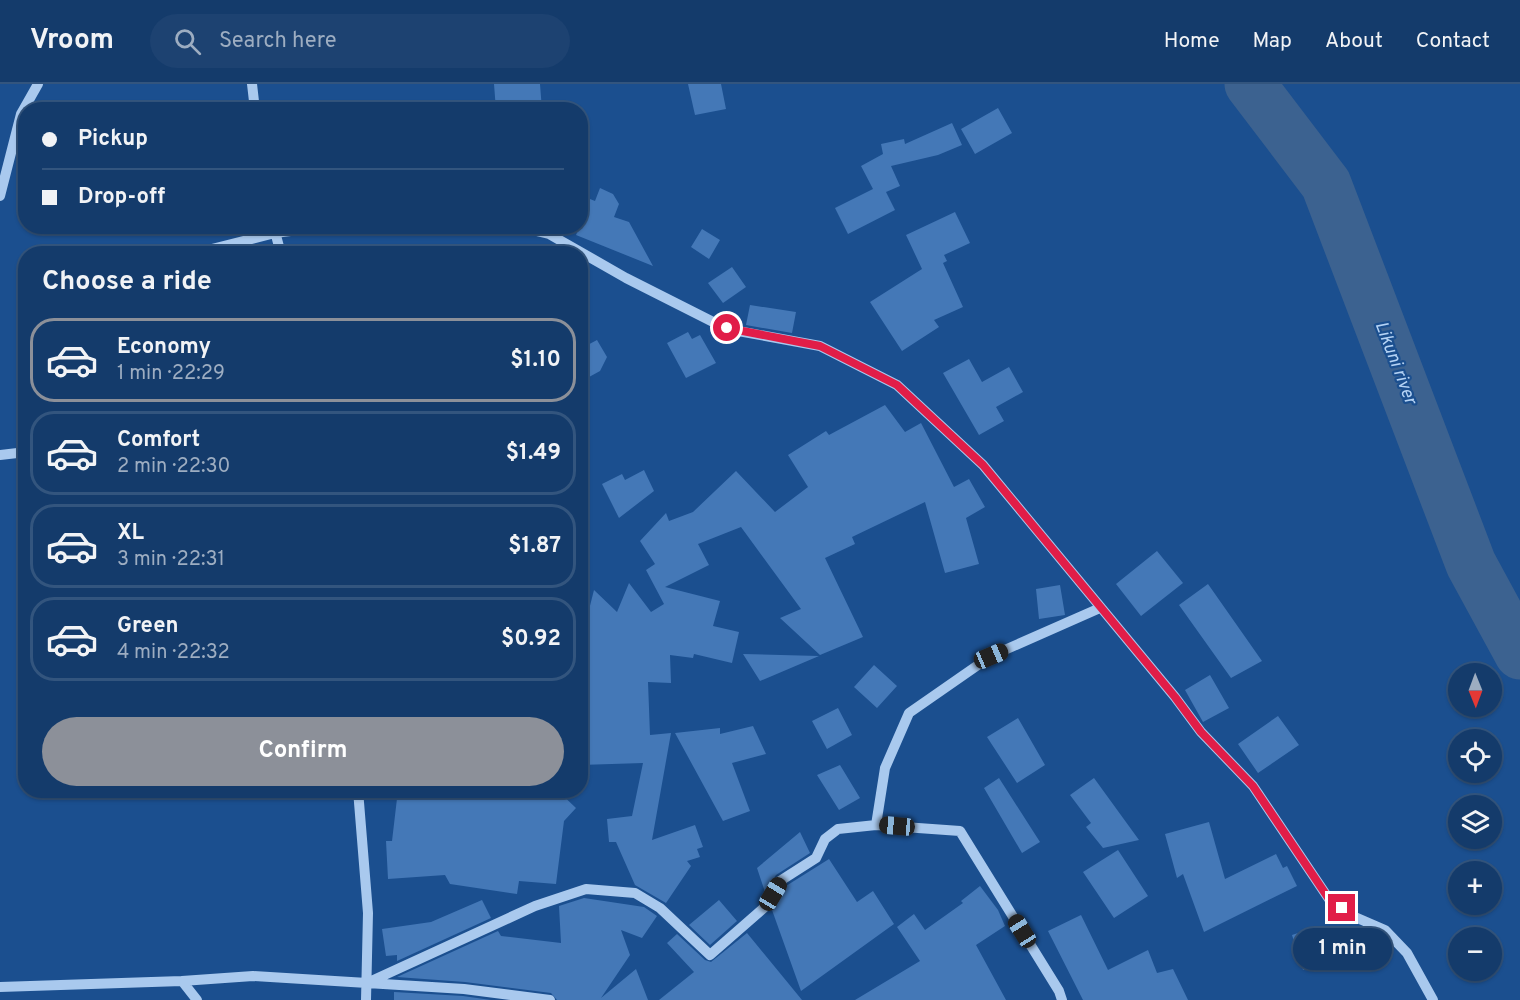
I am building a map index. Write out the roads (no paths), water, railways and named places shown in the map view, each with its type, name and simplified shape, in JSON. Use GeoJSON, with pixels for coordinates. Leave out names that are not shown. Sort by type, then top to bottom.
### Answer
{"type":"FeatureCollection","features":[{"type":"Feature","properties":{"kind":"street"},"geometry":{"type":"LineString","coordinates":[[28,102],[38,84]]}},
{"type":"Feature","properties":{"kind":"street"},"geometry":{"type":"LineString","coordinates":[[252,84],[254,102]]}},
{"type":"Feature","properties":{"kind":"street"},"geometry":{"type":"LineString","coordinates":[[0,196],[18,126]]}},
{"type":"Feature","properties":{"kind":"street"},"geometry":{"type":"LineString","coordinates":[[220,246],[261,234]]}},
{"type":"Feature","properties":{"kind":"street"},"geometry":{"type":"LineString","coordinates":[[549,234],[570,246]]}},
{"type":"Feature","properties":{"kind":"street"},"geometry":{"type":"LineString","coordinates":[[588,256],[626,278],[727,328],[820,346],[897,385],[983,465],[1175,697],[1201,732],[1253,786],[1329,899],[1355,917],[1385,930],[1407,953],[1432,1000]]}},
{"type":"Feature","properties":{"kind":"street"},"geometry":{"type":"LineString","coordinates":[[0,455],[18,453]]}},
{"type":"Feature","properties":{"kind":"street"},"geometry":{"type":"LineString","coordinates":[[876,825],[885,768],[909,713],[991,656],[1100,608]]}},
{"type":"Feature","properties":{"kind":"street"},"geometry":{"type":"LineString","coordinates":[[359,798],[368,914],[366,1000]]}},
{"type":"Feature","properties":{"kind":"street"},"geometry":{"type":"LineString","coordinates":[[367,983],[535,906],[586,889],[635,893],[660,908],[710,955],[766,906],[780,881],[816,858],[825,840],[838,829],[876,825],[960,831],[1059,991],[1062,1000]]}},
{"type":"Feature","properties":{"kind":"street"},"geometry":{"type":"LineString","coordinates":[[0,987],[182,981],[253,976],[464,988],[550,1000]]}},
{"type":"Feature","properties":{"kind":"street"},"geometry":{"type":"LineString","coordinates":[[182,981],[197,1000]]}},
{"type":"Feature","properties":{"kind":"waterway","name":"Likuni river"},"geometry":{"type":"LineString","coordinates":[[1250,84],[1326,184],[1471,564],[1520,654]]}}]}
